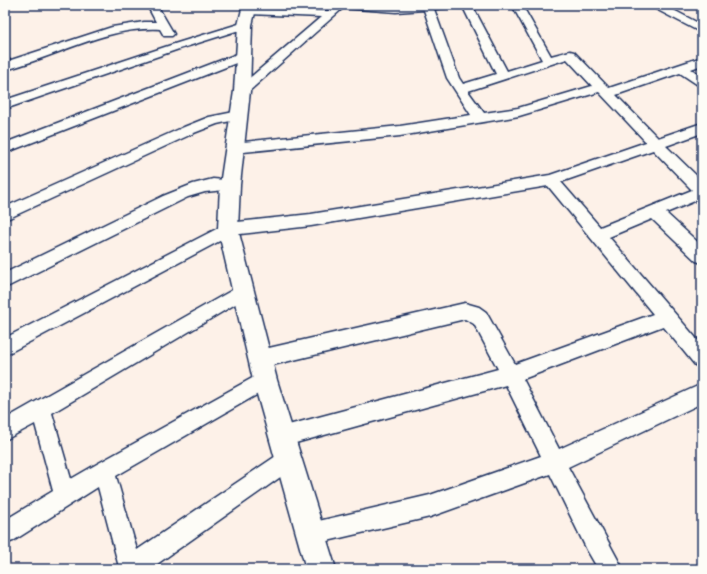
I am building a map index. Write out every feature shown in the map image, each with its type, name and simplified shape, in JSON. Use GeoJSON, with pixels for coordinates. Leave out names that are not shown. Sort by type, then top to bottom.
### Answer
{"type":"FeatureCollection","features":[{"type":"Feature","properties":{"kind":"street"},"geometry":{"type":"LineString","coordinates":[[152,5],[175,47]]}},
{"type":"Feature","properties":{"kind":"street"},"geometry":{"type":"LineString","coordinates":[[242,91],[340,5],[396,9],[446,5]]}},
{"type":"Feature","properties":{"kind":"street"},"geometry":{"type":"LineString","coordinates":[[467,5],[503,76]]}},
{"type":"Feature","properties":{"kind":"street"},"geometry":{"type":"LineString","coordinates":[[518,5],[548,60]]}},
{"type":"Feature","properties":{"kind":"street"},"geometry":{"type":"LineString","coordinates":[[656,5],[702,30]]}},
{"type":"Feature","properties":{"kind":"street"},"geometry":{"type":"LineString","coordinates":[[428,7],[453,78],[480,118]]}},
{"type":"Feature","properties":{"kind":"street"},"geometry":{"type":"LineString","coordinates":[[5,105],[175,47],[248,14],[286,9],[331,14]]}},
{"type":"Feature","properties":{"kind":"street"},"geometry":{"type":"LineString","coordinates":[[248,14],[242,91],[233,148],[228,229],[265,380],[320,569]]}},
{"type":"Feature","properties":{"kind":"street"},"geometry":{"type":"LineString","coordinates":[[5,66],[116,29],[144,25],[163,26]]}},
{"type":"Feature","properties":{"kind":"street"},"geometry":{"type":"LineString","coordinates":[[5,148],[245,55]]}},
{"type":"Feature","properties":{"kind":"street"},"geometry":{"type":"LineString","coordinates":[[461,89],[546,64],[549,62],[548,60],[570,55],[702,191],[655,212],[597,235]]}},
{"type":"Feature","properties":{"kind":"street"},"geometry":{"type":"LineString","coordinates":[[233,148],[400,131],[519,112],[605,90],[702,61]]}},
{"type":"Feature","properties":{"kind":"street"},"geometry":{"type":"LineString","coordinates":[[682,68],[702,82]]}},
{"type":"Feature","properties":{"kind":"street"},"geometry":{"type":"LineString","coordinates":[[5,214],[189,130],[214,120],[239,115]]}},
{"type":"Feature","properties":{"kind":"street"},"geometry":{"type":"LineString","coordinates":[[5,347],[228,229],[312,220],[551,180],[702,128]]}},
{"type":"Feature","properties":{"kind":"street"},"geometry":{"type":"LineString","coordinates":[[551,180],[702,359]]}},
{"type":"Feature","properties":{"kind":"street"},"geometry":{"type":"LineString","coordinates":[[5,281],[168,200],[194,189],[215,183],[230,185]]}},
{"type":"Feature","properties":{"kind":"street"},"geometry":{"type":"LineString","coordinates":[[655,212],[702,256]]}},
{"type":"Feature","properties":{"kind":"street"},"geometry":{"type":"LineString","coordinates":[[5,430],[243,292]]}},
{"type":"Feature","properties":{"kind":"street"},"geometry":{"type":"LineString","coordinates":[[260,359],[465,311],[473,313],[480,318],[511,375],[595,542],[611,569]]}},
{"type":"Feature","properties":{"kind":"street"},"geometry":{"type":"LineString","coordinates":[[281,437],[511,375],[667,317]]}},
{"type":"Feature","properties":{"kind":"street"},"geometry":{"type":"LineString","coordinates":[[5,533],[104,471],[265,380]]}},
{"type":"Feature","properties":{"kind":"street"},"geometry":{"type":"LineString","coordinates":[[310,534],[430,506],[555,462],[702,393]]}},
{"type":"Feature","properties":{"kind":"street"},"geometry":{"type":"LineString","coordinates":[[41,409],[65,496]]}},
{"type":"Feature","properties":{"kind":"street"},"geometry":{"type":"LineString","coordinates":[[104,471],[131,569],[289,459]]}}]}
